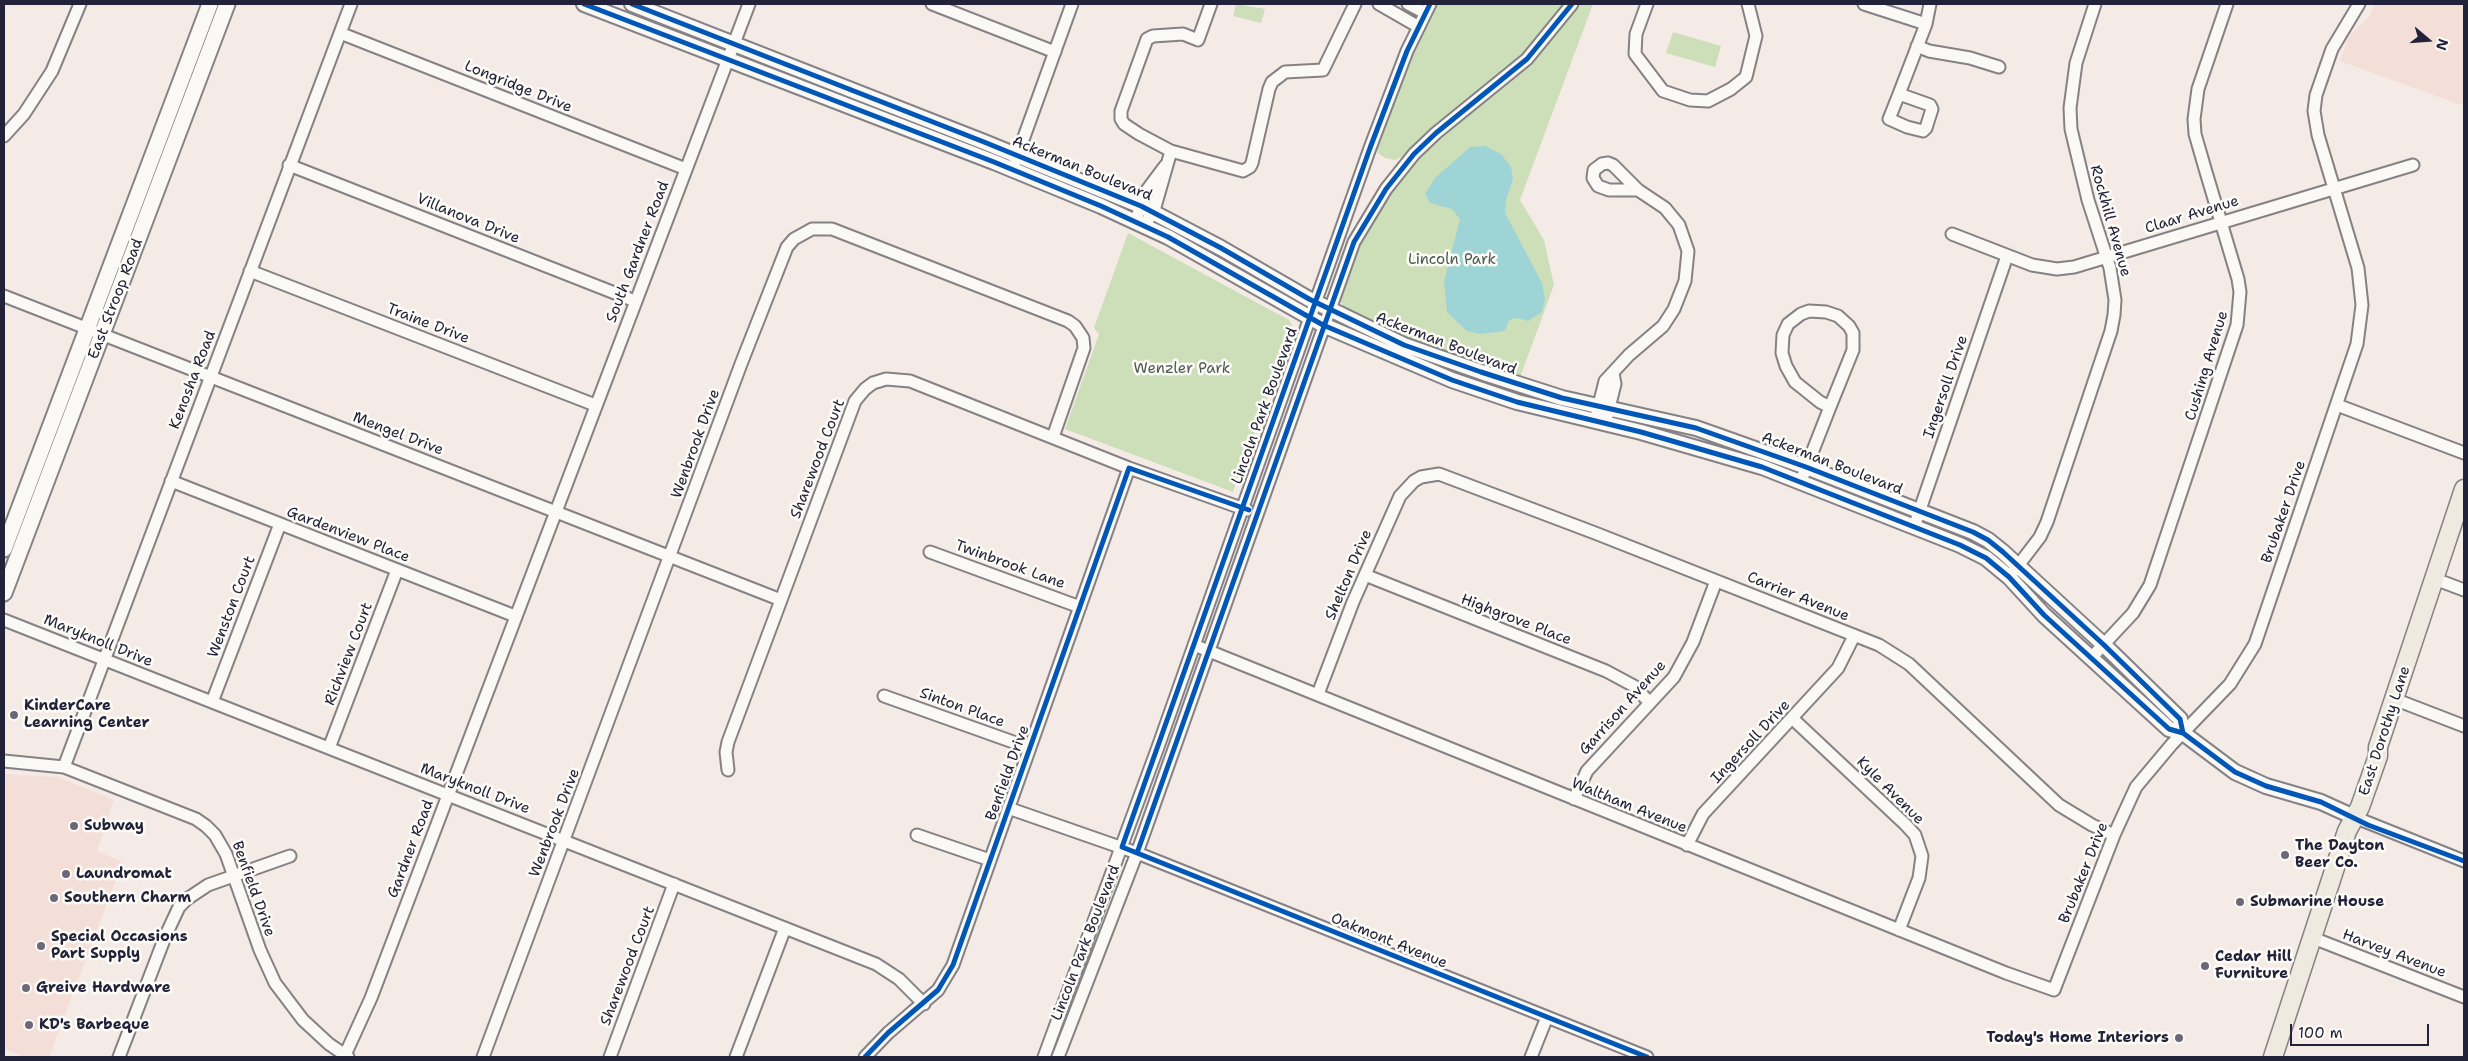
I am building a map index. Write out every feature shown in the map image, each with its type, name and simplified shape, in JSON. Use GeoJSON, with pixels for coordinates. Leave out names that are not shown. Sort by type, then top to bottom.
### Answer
{"type":"FeatureCollection","features":[{"type":"Feature","properties":{"kind":"main road","name":"East Stroop Road"},"geometry":{"type":"LineString","coordinates":[[4,549],[210,4]]}},
{"type":"Feature","properties":{"kind":"main road","name":"East Stroop Road"},"geometry":{"type":"LineString","coordinates":[[4,593],[227,4]]}},
{"type":"Feature","properties":{"kind":"main road","name":"East Dorothy Lane"},"geometry":{"type":"LineString","coordinates":[[2273,1057],[2347,831],[2354,818],[2378,756],[2378,747],[2464,489]]}},
{"type":"Feature","properties":{"kind":"street"},"geometry":{"type":"LineString","coordinates":[[4,136],[24,114],[52,71],[80,4]]}},
{"type":"Feature","properties":{"kind":"street","name":"Kenosha Road"},"geometry":{"type":"LineString","coordinates":[[64,768],[351,4]]}},
{"type":"Feature","properties":{"kind":"street","name":"Ackerman Boulevard"},"geometry":{"type":"LineString","coordinates":[[584,4],[1013,170],[1140,223],[1310,318],[1452,380],[1517,402],[1732,457],[1801,482],[1986,558],[2009,577],[2044,615],[2169,729],[2183,732],[2236,772],[2266,786],[2321,802],[2354,818]]}},
{"type":"Feature","properties":{"kind":"street","name":"Ackerman Boulevard"},"geometry":{"type":"LineString","coordinates":[[632,4],[1146,208],[1329,310],[1404,345],[1546,393],[1696,428],[1920,510],[1988,540],[2104,645],[2180,719],[2183,732]]}},
{"type":"Feature","properties":{"kind":"street","name":"South Gardner Road"},"geometry":{"type":"LineString","coordinates":[[554,511],[749,4]]}},
{"type":"Feature","properties":{"kind":"street"},"geometry":{"type":"LineString","coordinates":[[932,4],[1055,52]]}},
{"type":"Feature","properties":{"kind":"street"},"geometry":{"type":"LineString","coordinates":[[1013,170],[1072,4]]}},
{"type":"Feature","properties":{"kind":"street"},"geometry":{"type":"LineString","coordinates":[[1211,4],[1198,40],[1182,34],[1153,36],[1147,39],[1121,111],[1121,119],[1124,124],[1171,151],[1210,163],[1243,170],[1247,169],[1252,163],[1272,82],[1285,72],[1318,72],[1326,67],[1354,4]]}},
{"type":"Feature","properties":{"kind":"street"},"geometry":{"type":"LineString","coordinates":[[1379,4],[1419,27]]}},
{"type":"Feature","properties":{"kind":"street"},"geometry":{"type":"LineString","coordinates":[[1408,4],[1428,8]]}},
{"type":"Feature","properties":{"kind":"street","name":"Lincoln Park Boulevard"},"geometry":{"type":"LineString","coordinates":[[1058,1057],[1137,853],[1354,242],[1371,211],[1397,174],[1436,133],[1527,58],[1572,4]]}},
{"type":"Feature","properties":{"kind":"street"},"geometry":{"type":"LineString","coordinates":[[1647,4],[1636,34],[1635,54],[1663,91],[1690,100],[1708,101],[1731,89],[1746,77],[1756,36],[1748,4]]}},
{"type":"Feature","properties":{"kind":"street"},"geometry":{"type":"LineString","coordinates":[[1864,4],[1926,24]]}},
{"type":"Feature","properties":{"kind":"street"},"geometry":{"type":"LineString","coordinates":[[1899,94],[1926,24],[1930,4]]}},
{"type":"Feature","properties":{"kind":"street","name":"Rockhill Avenue"},"geometry":{"type":"LineString","coordinates":[[2009,577],[2040,537],[2047,522],[2111,331],[2115,300],[2106,258],[2075,152],[2071,122],[2072,86],[2076,63],[2095,4]]}},
{"type":"Feature","properties":{"kind":"street","name":"Cushing Avenue"},"geometry":{"type":"LineString","coordinates":[[2091,658],[2133,613],[2150,584],[2238,325],[2240,292],[2238,279],[2195,134],[2194,119],[2198,89],[2227,4]]}},
{"type":"Feature","properties":{"kind":"street","name":"Brubaker Drive"},"geometry":{"type":"LineString","coordinates":[[2054,990],[2114,835],[2136,787],[2183,732],[2230,684],[2255,644],[2357,344],[2362,305],[2358,268],[2315,123],[2316,95],[2332,49],[2359,4]]}},
{"type":"Feature","properties":{"kind":"street","name":"Lincoln Park Boulevard"},"geometry":{"type":"LineString","coordinates":[[1044,1057],[1122,847],[1378,124],[1428,8]]}},
{"type":"Feature","properties":{"kind":"street","name":"Longridge Drive"},"geometry":{"type":"LineString","coordinates":[[340,33],[686,169]]}},
{"type":"Feature","properties":{"kind":"street"},"geometry":{"type":"LineString","coordinates":[[1918,46],[1930,51],[1970,58],[1999,67]]}},
{"type":"Feature","properties":{"kind":"street"},"geometry":{"type":"LineString","coordinates":[[1140,223],[1146,208],[1163,182],[1165,166],[1171,151]]}},
{"type":"Feature","properties":{"kind":"street","name":"Villanova Drive"},"geometry":{"type":"LineString","coordinates":[[289,165],[635,301]]}},
{"type":"Feature","properties":{"kind":"street","name":"Claar Avenue"},"geometry":{"type":"LineString","coordinates":[[1952,234],[2032,265],[2057,269],[2106,258],[2335,187],[2413,165]]}},
{"type":"Feature","properties":{"kind":"street"},"geometry":{"type":"LineString","coordinates":[[1600,423],[1604,407],[1615,384],[1613,373],[1629,355],[1663,326],[1681,294],[1687,265],[1685,240],[1675,218],[1665,208],[1638,190]]}},
{"type":"Feature","properties":{"kind":"street","name":"Wenbrook Drive"},"geometry":{"type":"LineString","coordinates":[[483,1057],[787,247],[798,236],[812,229],[832,229],[1068,321],[1075,326],[1083,338],[1084,348],[1053,437]]}},
{"type":"Feature","properties":{"kind":"street","name":"Ingersoll Drive"},"geometry":{"type":"LineString","coordinates":[[1914,527],[2007,256]]}},
{"type":"Feature","properties":{"kind":"street","name":"Traine Drive"},"geometry":{"type":"LineString","coordinates":[[250,271],[595,405]]}},
{"type":"Feature","properties":{"kind":"street","name":"Mengel Drive"},"geometry":{"type":"LineString","coordinates":[[4,296],[781,600]]}},
{"type":"Feature","properties":{"kind":"street"},"geometry":{"type":"LineString","coordinates":[[1801,482],[1853,350],[1853,333],[1849,326],[1838,316],[1826,312],[1809,311],[1801,314],[1788,324],[1783,335],[1782,353],[1786,366],[1795,382],[1820,402],[1830,407]]}},
{"type":"Feature","properties":{"kind":"street","name":"Sharewood Court"},"geometry":{"type":"LineString","coordinates":[[728,770],[726,752],[728,742],[855,401],[864,389],[873,383],[896,378],[910,381],[1129,468],[1258,514]]}},
{"type":"Feature","properties":{"kind":"street"},"geometry":{"type":"LineString","coordinates":[[2337,405],[2464,453]]}},
{"type":"Feature","properties":{"kind":"street","name":"Benfield Drive"},"geometry":{"type":"LineString","coordinates":[[866,1057],[888,1033],[938,990],[953,965],[1129,468]]}},
{"type":"Feature","properties":{"kind":"street","name":"Carrier Avenue"},"geometry":{"type":"LineString","coordinates":[[1421,477],[1430,475],[1447,476],[1879,646],[1909,664],[2059,805],[2092,825],[2114,835]]}},
{"type":"Feature","properties":{"kind":"street","name":"Shelton Drive"},"geometry":{"type":"LineString","coordinates":[[1318,694],[1364,575],[1400,496],[1406,488],[1421,477]]}},
{"type":"Feature","properties":{"kind":"street","name":"Gardenview Place"},"geometry":{"type":"LineString","coordinates":[[171,481],[515,616]]}},
{"type":"Feature","properties":{"kind":"street","name":"Gardner Road"},"geometry":{"type":"LineString","coordinates":[[346,1056],[371,998],[554,511]]}},
{"type":"Feature","properties":{"kind":"street","name":"Wenston Court"},"geometry":{"type":"LineString","coordinates":[[212,702],[280,524]]}},
{"type":"Feature","properties":{"kind":"street","name":"Twinbrook Lane"},"geometry":{"type":"LineString","coordinates":[[930,552],[1080,606]]}},
{"type":"Feature","properties":{"kind":"street","name":"Richview Court"},"geometry":{"type":"LineString","coordinates":[[329,748],[398,570]]}},
{"type":"Feature","properties":{"kind":"street","name":"Highgrove Place"},"geometry":{"type":"LineString","coordinates":[[1364,575],[1606,671],[1634,686],[1650,703]]}},
{"type":"Feature","properties":{"kind":"street"},"geometry":{"type":"LineString","coordinates":[[2435,579],[2464,590]]}},
{"type":"Feature","properties":{"kind":"street","name":"Garrison Avenue"},"geometry":{"type":"LineString","coordinates":[[1574,800],[1587,771],[1674,677],[1684,662],[1716,581]]}},
{"type":"Feature","properties":{"kind":"street","name":"Maryknoll Drive"},"geometry":{"type":"LineString","coordinates":[[4,620],[876,964],[899,979],[924,1004]]}},
{"type":"Feature","properties":{"kind":"street","name":"Ingersoll Drive"},"geometry":{"type":"LineString","coordinates":[[1687,845],[1703,814],[1793,719],[1838,668],[1854,636]]}},
{"type":"Feature","properties":{"kind":"street","name":"Waltham Avenue"},"geometry":{"type":"LineString","coordinates":[[1194,645],[1574,800],[2006,973],[2054,990]]}},
{"type":"Feature","properties":{"kind":"street","name":"Sinton Place"},"geometry":{"type":"LineString","coordinates":[[884,696],[1030,748]]}},
{"type":"Feature","properties":{"kind":"street"},"geometry":{"type":"LineString","coordinates":[[2394,699],[2464,726]]}},
{"type":"Feature","properties":{"kind":"street","name":"Kyle Avenue"},"geometry":{"type":"LineString","coordinates":[[1793,719],[1915,835],[1922,856],[1920,872],[1899,930]]}},
{"type":"Feature","properties":{"kind":"street","name":"Benfield Drive"},"geometry":{"type":"LineString","coordinates":[[4,761],[64,768],[196,819],[215,835],[222,845],[260,950],[283,994],[316,1033],[346,1056]]}},
{"type":"Feature","properties":{"kind":"street","name":"Oakmont Avenue"},"geometry":{"type":"LineString","coordinates":[[1008,808],[1122,847],[1647,1057]]}},
{"type":"Feature","properties":{"kind":"street"},"geometry":{"type":"LineString","coordinates":[[2354,818],[2464,861]]}},
{"type":"Feature","properties":{"kind":"street"},"geometry":{"type":"LineString","coordinates":[[917,835],[990,860]]}},
{"type":"Feature","properties":{"kind":"street"},"geometry":{"type":"LineString","coordinates":[[119,1057],[165,937],[179,908],[196,891],[290,856]]}},
{"type":"Feature","properties":{"kind":"street","name":"Sharewood Court"},"geometry":{"type":"LineString","coordinates":[[610,1057],[674,884]]}},
{"type":"Feature","properties":{"kind":"street"},"geometry":{"type":"LineString","coordinates":[[736,1057],[785,928]]}},
{"type":"Feature","properties":{"kind":"street","name":"Harvey Avenue"},"geometry":{"type":"LineString","coordinates":[[2313,938],[2464,998]]}},
{"type":"Feature","properties":{"kind":"street"},"geometry":{"type":"LineString","coordinates":[[1531,1057],[1547,1017]]}},
{"type":"Feature","properties":{"kind":"shaded area"},"geometry":{"type":"Polygon","coordinates":[[[2374,4],[2464,4],[2464,106],[2340,61],[2349,36],[2370,16],[2374,4]]]}},
{"type":"Feature","properties":{"kind":"shaded area"},"geometry":{"type":"Polygon","coordinates":[[[4,774],[58,777],[114,800],[97,851],[123,862],[49,1057],[25,1057],[4,1049],[4,774]]]}},
{"type":"Feature","properties":{"kind":"green space"},"geometry":{"type":"Polygon","coordinates":[[[1236,4],[1265,9],[1261,23],[1233,16],[1236,4]]]}},
{"type":"Feature","properties":{"kind":"green space"},"geometry":{"type":"Polygon","coordinates":[[[1435,4],[1566,4],[1519,59],[1408,154],[1395,160],[1385,158],[1379,154],[1376,147],[1379,136],[1406,65],[1435,4]]]}},
{"type":"Feature","properties":{"kind":"green space","name":"Lincoln Park"},"geometry":{"type":"Polygon","coordinates":[[[1578,4],[1593,4],[1520,200],[1544,240],[1554,285],[1519,380],[1392,333],[1345,310],[1339,298],[1358,244],[1380,206],[1404,173],[1430,145],[1524,68],[1559,30],[1578,4]]]}},
{"type":"Feature","properties":{"kind":"green space"},"geometry":{"type":"Polygon","coordinates":[[[1673,32],[1721,46],[1715,67],[1666,53],[1673,32]]]}},
{"type":"Feature","properties":{"kind":"green space","name":"Wenzler Park"},"geometry":{"type":"Polygon","coordinates":[[[1128,233],[1289,320],[1293,328],[1233,492],[1065,429],[1099,334],[1094,328],[1128,233]]]}},
{"type":"Feature","properties":{"kind":"water"},"geometry":{"type":"Polygon","coordinates":[[[1485,146],[1501,154],[1511,167],[1513,179],[1506,200],[1505,213],[1542,283],[1545,299],[1542,312],[1528,321],[1517,318],[1509,320],[1505,331],[1480,334],[1467,331],[1447,312],[1444,281],[1460,219],[1452,209],[1430,203],[1425,194],[1435,178],[1470,147],[1485,146]]]}},
{"type":"Feature","properties":{"kind":"cycle path"},"geometry":{"type":"LineString","coordinates":[[584,4],[994,162],[1101,206],[1168,237],[1323,325],[1452,380],[1517,402],[1641,432],[1762,467],[1960,545],[1986,558],[2009,577],[2044,615],[2169,729],[2183,733],[2235,772],[2266,786],[2321,802],[2368,825],[2464,861]]}},
{"type":"Feature","properties":{"kind":"cycle path"},"geometry":{"type":"LineString","coordinates":[[632,4],[984,142],[1141,206],[1221,248],[1309,299],[1404,345],[1562,398],[1696,428],[1806,467],[1973,532],[1988,540],[2003,552],[2104,645],[2180,719],[2183,733]]}},
{"type":"Feature","properties":{"kind":"cycle path"},"geometry":{"type":"LineString","coordinates":[[1430,4],[1407,51],[1370,148],[1122,847],[1647,1057]]}},
{"type":"Feature","properties":{"kind":"cycle path"},"geometry":{"type":"LineString","coordinates":[[1137,853],[1354,242],[1386,189],[1414,154],[1436,133],[1527,59],[1572,4]]}},
{"type":"Feature","properties":{"kind":"cycle path"},"geometry":{"type":"LineString","coordinates":[[865,1057],[888,1033],[938,990],[953,965],[1129,468],[1249,510]]}},
{"type":"Feature","properties":{"kind":"place","name":"KinderCare Learning Center"},"geometry":{"type":"Point","coordinates":[14,715]}},
{"type":"Feature","properties":{"kind":"place","name":"Subway"},"geometry":{"type":"Point","coordinates":[74,826]}},
{"type":"Feature","properties":{"kind":"place","name":"The Dayton Beer Co."},"geometry":{"type":"Point","coordinates":[2285,855]}},
{"type":"Feature","properties":{"kind":"place","name":"Laundromat"},"geometry":{"type":"Point","coordinates":[66,874]}},
{"type":"Feature","properties":{"kind":"place","name":"Southern Charm"},"geometry":{"type":"Point","coordinates":[54,898]}},
{"type":"Feature","properties":{"kind":"place","name":"Submarine House"},"geometry":{"type":"Point","coordinates":[2240,902]}},
{"type":"Feature","properties":{"kind":"place","name":"Special Occasions Part Supply"},"geometry":{"type":"Point","coordinates":[41,946]}},
{"type":"Feature","properties":{"kind":"place","name":"Cedar Hill Furniture"},"geometry":{"type":"Point","coordinates":[2205,966]}},
{"type":"Feature","properties":{"kind":"place","name":"Greive Hardware"},"geometry":{"type":"Point","coordinates":[26,988]}},
{"type":"Feature","properties":{"kind":"place","name":"KD's Barbeque"},"geometry":{"type":"Point","coordinates":[29,1025]}},
{"type":"Feature","properties":{"kind":"place","name":"Today's Home Interiors"},"geometry":{"type":"Point","coordinates":[2179,1038]}}]}
